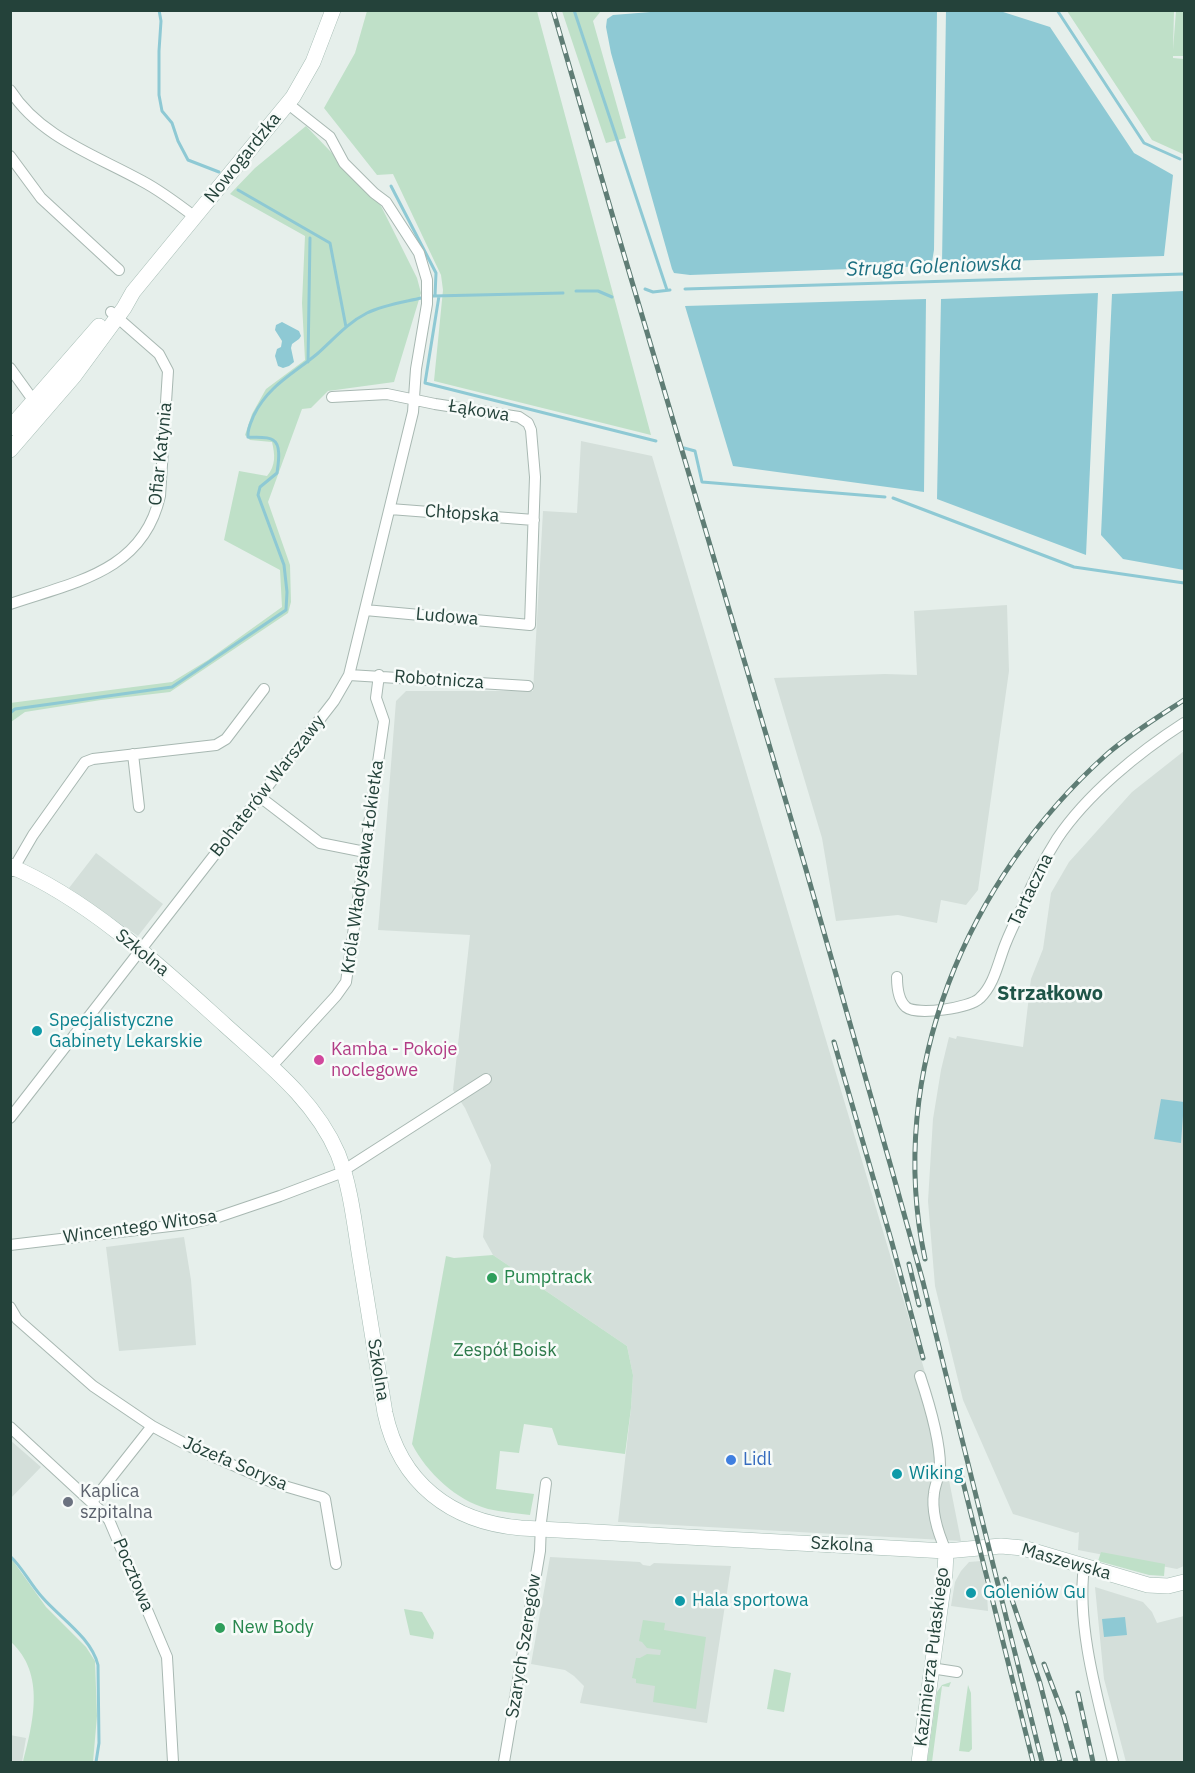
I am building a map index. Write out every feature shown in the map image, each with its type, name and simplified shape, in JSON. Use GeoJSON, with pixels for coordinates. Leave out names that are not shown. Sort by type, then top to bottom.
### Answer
{"type":"FeatureCollection","features":[{"type":"Feature","properties":{"kind":"street","name":"Nowogardzka"},"geometry":{"type":"LineString","coordinates":[[10,428],[74,376],[114,315],[287,104],[313,62],[333,10]]}},
{"type":"Feature","properties":{"kind":"street"},"geometry":{"type":"LineString","coordinates":[[10,90],[23,109],[46,129],[158,190],[195,218]]}},
{"type":"Feature","properties":{"kind":"street","name":"Bohaterów Warszawy"},"geometry":{"type":"LineString","coordinates":[[10,1118],[334,701],[349,675],[415,400],[416,369],[427,304],[427,280],[419,253],[386,202],[344,163],[330,136],[287,104]]}},
{"type":"Feature","properties":{"kind":"street"},"geometry":{"type":"LineString","coordinates":[[10,156],[41,198],[119,270]]}},
{"type":"Feature","properties":{"kind":"street","name":"Ofiar Katynia"},"geometry":{"type":"LineString","coordinates":[[10,604],[97,573],[118,562],[148,528],[157,509],[160,496],[168,371],[159,354],[114,315]]}},
{"type":"Feature","properties":{"kind":"street"},"geometry":{"type":"LineString","coordinates":[[10,368],[38,407]]}},
{"type":"Feature","properties":{"kind":"street","name":"Łąkowa"},"geometry":{"type":"LineString","coordinates":[[332,397],[387,394],[519,417],[528,423],[533,439],[534,520]]}},
{"type":"Feature","properties":{"kind":"street","name":"Nowogardzka"},"geometry":{"type":"LineString","coordinates":[[10,450],[38,407]]}},
{"type":"Feature","properties":{"kind":"street","name":"Chłopska"},"geometry":{"type":"LineString","coordinates":[[390,509],[534,520]]}},
{"type":"Feature","properties":{"kind":"street","name":"Ludowa"},"geometry":{"type":"LineString","coordinates":[[365,610],[530,625],[534,520]]}},
{"type":"Feature","properties":{"kind":"street","name":"Robotnicza"},"geometry":{"type":"LineString","coordinates":[[349,675],[528,686]]}},
{"type":"Feature","properties":{"kind":"street","name":"Króla Władysława Łokietka"},"geometry":{"type":"LineString","coordinates":[[271,1067],[346,982],[384,721],[376,698],[378,675]]}},
{"type":"Feature","properties":{"kind":"street"},"geometry":{"type":"LineString","coordinates":[[12,869],[33,835],[86,762],[93,759],[221,742],[240,722],[264,689]]}},
{"type":"Feature","properties":{"kind":"street","name":"Tartaczna"},"geometry":{"type":"LineString","coordinates":[[897,977],[897,988],[901,1001],[909,1009],[922,1011],[958,1007],[971,1005],[978,1000],[990,984],[1005,944],[1036,876],[1058,837],[1089,800],[1128,764],[1185,723]]}},
{"type":"Feature","properties":{"kind":"street"},"geometry":{"type":"LineString","coordinates":[[133,754],[139,807]]}},
{"type":"Feature","properties":{"kind":"street"},"geometry":{"type":"LineString","coordinates":[[260,797],[320,843],[366,852]]}},
{"type":"Feature","properties":{"kind":"street","name":"Szkolna"},"geometry":{"type":"LineString","coordinates":[[12,869],[49,885],[141,950],[271,1067],[298,1093],[320,1120],[343,1169],[354,1220],[390,1432],[401,1457],[429,1492],[459,1513],[491,1524],[541,1529],[946,1551]]}},
{"type":"Feature","properties":{"kind":"street","name":"Wincentego Witosa"},"geometry":{"type":"LineString","coordinates":[[10,1245],[173,1226],[240,1210],[330,1178],[486,1079]]}},
{"type":"Feature","properties":{"kind":"street","name":"Józefa Sorysa"},"geometry":{"type":"LineString","coordinates":[[10,1307],[17,1319],[93,1386],[152,1426],[189,1446],[274,1483],[325,1499],[336,1564]]}},
{"type":"Feature","properties":{"kind":"street","name":"Kazimierza Pułaskiego"},"geometry":{"type":"LineString","coordinates":[[919,1762],[946,1551],[936,1525],[934,1496],[940,1467],[939,1455],[927,1397],[920,1376]]}},
{"type":"Feature","properties":{"kind":"street"},"geometry":{"type":"LineString","coordinates":[[92,1502],[152,1426]]}},
{"type":"Feature","properties":{"kind":"street","name":"Pocztowa"},"geometry":{"type":"LineString","coordinates":[[10,1428],[109,1520],[167,1657],[173,1762]]}},
{"type":"Feature","properties":{"kind":"street","name":"Szarych Szeregów"},"geometry":{"type":"LineString","coordinates":[[504,1762],[540,1551],[546,1483]]}},
{"type":"Feature","properties":{"kind":"street","name":"Maszewska"},"geometry":{"type":"LineString","coordinates":[[946,1551],[1007,1546],[1023,1548],[1148,1586],[1168,1586],[1185,1582]]}},
{"type":"Feature","properties":{"kind":"street"},"geometry":{"type":"LineString","coordinates":[[1084,1566],[1082,1585],[1091,1670],[1113,1762]]}},
{"type":"Feature","properties":{"kind":"street"},"geometry":{"type":"LineString","coordinates":[[931,1668],[957,1672]]}},
{"type":"Feature","properties":{"kind":"shaded area"},"geometry":{"type":"Polygon","coordinates":[[[581,441],[652,456],[933,1399],[961,1541],[618,1522],[633,1375],[627,1346],[493,1255],[483,1237],[491,1165],[465,1108],[453,1090],[470,935],[378,930],[396,701],[406,691],[533,691],[543,511],[577,513],[581,441]]]}},
{"type":"Feature","properties":{"kind":"shaded area"},"geometry":{"type":"Polygon","coordinates":[[[1007,605],[1009,671],[978,890],[966,905],[941,900],[937,923],[898,915],[836,921],[822,838],[774,678],[917,675],[914,611],[1007,605]]]}},
{"type":"Feature","properties":{"kind":"shaded area"},"geometry":{"type":"Polygon","coordinates":[[[1184,751],[1184,1566],[1177,1569],[1078,1550],[1079,1532],[1013,1514],[963,1400],[935,1286],[928,1201],[933,1119],[949,1037],[956,1039],[957,1036],[1023,1047],[1031,979],[1043,949],[1051,893],[1069,862],[1132,792],[1184,751]]]}},
{"type":"Feature","properties":{"kind":"shaded area"},"geometry":{"type":"Polygon","coordinates":[[[96,853],[163,904],[138,936],[69,888],[96,853]]]}},
{"type":"Feature","properties":{"kind":"shaded area"},"geometry":{"type":"Polygon","coordinates":[[[184,1237],[191,1280],[196,1345],[119,1351],[106,1247],[184,1237]]]}},
{"type":"Feature","properties":{"kind":"shaded area"},"geometry":{"type":"Polygon","coordinates":[[[10,1440],[41,1467],[11,1498],[10,1498],[10,1440]]]}},
{"type":"Feature","properties":{"kind":"shaded area"},"geometry":{"type":"Polygon","coordinates":[[[550,1557],[640,1562],[650,1566],[654,1563],[731,1566],[707,1723],[580,1703],[584,1686],[574,1676],[565,1670],[531,1664],[550,1557]]]}},
{"type":"Feature","properties":{"kind":"shaded area"},"geometry":{"type":"Polygon","coordinates":[[[981,1561],[988,1611],[951,1606],[955,1582],[961,1571],[969,1562],[981,1561]]]}},
{"type":"Feature","properties":{"kind":"shaded area"},"geometry":{"type":"Polygon","coordinates":[[[1095,1587],[1143,1602],[1152,1612],[1157,1623],[1184,1616],[1184,1762],[1126,1762],[1104,1679],[1095,1587]]]}},
{"type":"Feature","properties":{"kind":"shaded area"},"geometry":{"type":"Polygon","coordinates":[[[10,1735],[26,1738],[22,1762],[11,1762],[10,1735]]]}},
{"type":"Feature","properties":{"kind":"green space"},"geometry":{"type":"Polygon","coordinates":[[[367,11],[537,11],[651,435],[434,381],[443,290],[441,275],[393,174],[377,175],[324,108],[355,53],[367,11]]]}},
{"type":"Feature","properties":{"kind":"green space"},"geometry":{"type":"Polygon","coordinates":[[[562,11],[601,11],[593,21],[626,138],[606,143],[562,11]]]}},
{"type":"Feature","properties":{"kind":"green space"},"geometry":{"type":"Polygon","coordinates":[[[1067,11],[1174,11],[1173,50],[1176,11],[1184,11],[1184,56],[1173,56],[1173,58],[1184,59],[1183,154],[1152,140],[1067,11]]]}},
{"type":"Feature","properties":{"kind":"green space"},"geometry":{"type":"Polygon","coordinates":[[[306,126],[379,202],[417,278],[421,293],[394,382],[328,391],[311,408],[302,409],[268,502],[290,565],[291,602],[288,613],[170,692],[25,712],[11,722],[10,703],[172,682],[208,660],[282,607],[280,570],[224,540],[239,471],[267,476],[273,464],[272,442],[250,440],[245,435],[252,414],[266,389],[305,360],[302,303],[305,236],[230,194],[255,168],[306,126]]]}},
{"type":"Feature","properties":{"kind":"green space","name":"Zespół Boisk"},"geometry":{"type":"Polygon","coordinates":[[[493,1255],[627,1346],[633,1375],[625,1454],[558,1445],[552,1428],[524,1424],[519,1453],[500,1451],[496,1489],[534,1494],[530,1515],[488,1509],[465,1499],[434,1475],[412,1444],[446,1256],[454,1258],[493,1255]]]}},
{"type":"Feature","properties":{"kind":"green space"},"geometry":{"type":"Polygon","coordinates":[[[1101,1552],[1165,1564],[1164,1576],[1149,1575],[1098,1561],[1101,1552]]]}},
{"type":"Feature","properties":{"kind":"green space"},"geometry":{"type":"Polygon","coordinates":[[[11,1558],[46,1607],[86,1647],[95,1661],[97,1716],[93,1762],[23,1762],[34,1699],[29,1669],[22,1655],[11,1642],[11,1558]]]}},
{"type":"Feature","properties":{"kind":"green space"},"geometry":{"type":"Polygon","coordinates":[[[404,1609],[422,1612],[434,1633],[433,1639],[410,1635],[404,1609]]]}},
{"type":"Feature","properties":{"kind":"green space"},"geometry":{"type":"Polygon","coordinates":[[[643,1620],[665,1623],[664,1630],[706,1637],[696,1709],[653,1702],[655,1686],[636,1683],[636,1679],[632,1678],[636,1658],[647,1654],[660,1655],[661,1650],[647,1648],[639,1641],[643,1620]]]}},
{"type":"Feature","properties":{"kind":"green space"},"geometry":{"type":"Polygon","coordinates":[[[774,1669],[791,1673],[784,1712],[767,1709],[774,1669]]]}},
{"type":"Feature","properties":{"kind":"green space"},"geometry":{"type":"Polygon","coordinates":[[[951,1682],[949,1687],[942,1686],[932,1762],[927,1762],[937,1692],[942,1685],[951,1682]]]}},
{"type":"Feature","properties":{"kind":"green space"},"geometry":{"type":"Polygon","coordinates":[[[968,1685],[971,1693],[972,1749],[969,1752],[959,1751],[968,1685]]]}},
{"type":"Feature","properties":{"kind":"water"},"geometry":{"type":"Polygon","coordinates":[[[663,11],[937,11],[934,250],[929,266],[690,275],[674,273],[611,53],[606,27],[607,19],[613,15],[663,11]]]}},
{"type":"Feature","properties":{"kind":"water"},"geometry":{"type":"Polygon","coordinates":[[[946,11],[1000,11],[1050,27],[1134,153],[1173,175],[1164,256],[942,263],[946,11]]]}},
{"type":"Feature","properties":{"kind":"water"},"geometry":{"type":"Polygon","coordinates":[[[1184,291],[1184,570],[1123,559],[1101,535],[1112,294],[1184,291]]]}},
{"type":"Feature","properties":{"kind":"water"},"geometry":{"type":"Polygon","coordinates":[[[1098,293],[1086,555],[937,499],[941,299],[1098,293]]]}},
{"type":"Feature","properties":{"kind":"water"},"geometry":{"type":"Polygon","coordinates":[[[926,299],[924,492],[733,466],[685,306],[926,299]]]}},
{"type":"Feature","properties":{"kind":"water"},"geometry":{"type":"Polygon","coordinates":[[[282,322],[299,331],[301,336],[292,344],[294,362],[283,368],[278,366],[275,356],[282,341],[275,330],[276,325],[282,322]]]}},
{"type":"Feature","properties":{"kind":"water"},"geometry":{"type":"Polygon","coordinates":[[[1161,1099],[1184,1102],[1181,1143],[1154,1139],[1161,1099]]]}},
{"type":"Feature","properties":{"kind":"water"},"geometry":{"type":"Polygon","coordinates":[[[1125,1617],[1127,1635],[1104,1637],[1102,1619],[1125,1617]]]}},
{"type":"Feature","properties":{"kind":"waterway"},"geometry":{"type":"LineString","coordinates":[[159,10],[161,21],[159,95],[162,111],[172,123],[188,160],[219,172]]}},
{"type":"Feature","properties":{"kind":"waterway"},"geometry":{"type":"LineString","coordinates":[[574,10],[667,290]]}},
{"type":"Feature","properties":{"kind":"waterway"},"geometry":{"type":"LineString","coordinates":[[1057,10],[1144,143],[1180,159]]}},
{"type":"Feature","properties":{"kind":"waterway"},"geometry":{"type":"LineString","coordinates":[[391,186],[436,273],[435,296]]}},
{"type":"Feature","properties":{"kind":"waterway"},"geometry":{"type":"LineString","coordinates":[[238,190],[330,243],[346,327]]}},
{"type":"Feature","properties":{"kind":"waterway"},"geometry":{"type":"LineString","coordinates":[[308,362],[310,238]]}},
{"type":"Feature","properties":{"kind":"waterway","name":"Struga Goleniowska"},"geometry":{"type":"LineString","coordinates":[[685,289],[1184,274]]}},
{"type":"Feature","properties":{"kind":"waterway","name":"Struga Goleniowska"},"geometry":{"type":"LineString","coordinates":[[645,289],[653,292],[670,290]]}},
{"type":"Feature","properties":{"kind":"waterway","name":"Struga Goleniowska"},"geometry":{"type":"LineString","coordinates":[[576,291],[598,291],[612,297]]}},
{"type":"Feature","properties":{"kind":"waterway","name":"Struga Goleniowska"},"geometry":{"type":"LineString","coordinates":[[433,296],[563,293]]}},
{"type":"Feature","properties":{"kind":"waterway"},"geometry":{"type":"LineString","coordinates":[[439,296],[425,383],[656,441]]}},
{"type":"Feature","properties":{"kind":"waterway","name":"Struga Goleniowska"},"geometry":{"type":"LineString","coordinates":[[10,713],[15,709],[172,687],[286,610],[284,565],[258,495],[260,487],[277,473],[278,446],[270,439],[248,437],[252,420],[266,396],[274,388],[353,322],[380,308],[421,298]]}},
{"type":"Feature","properties":{"kind":"waterway"},"geometry":{"type":"LineString","coordinates":[[684,448],[695,451],[702,482],[885,497]]}},
{"type":"Feature","properties":{"kind":"waterway"},"geometry":{"type":"LineString","coordinates":[[893,498],[1074,567],[1184,583]]}},
{"type":"Feature","properties":{"kind":"waterway","name":"Struga Goleniowska"},"geometry":{"type":"LineString","coordinates":[[10,1556],[42,1597],[82,1637],[94,1655],[98,1665],[99,1743],[96,1762]]}},
{"type":"Feature","properties":{"kind":"railway"},"geometry":{"type":"LineString","coordinates":[[553,10],[805,866],[891,1167],[923,1282],[1042,1762]]}},
{"type":"Feature","properties":{"kind":"railway"},"geometry":{"type":"LineString","coordinates":[[925,1259],[916,1189],[917,1119],[928,1050],[948,984],[977,920],[1013,860],[1057,805],[1115,747],[1184,700]]}},
{"type":"Feature","properties":{"kind":"railway"},"geometry":{"type":"LineString","coordinates":[[834,1042],[923,1358]]}},
{"type":"Feature","properties":{"kind":"railway"},"geometry":{"type":"LineString","coordinates":[[909,1264],[919,1305]]}},
{"type":"Feature","properties":{"kind":"railway"},"geometry":{"type":"LineString","coordinates":[[961,1474],[1033,1762]]}},
{"type":"Feature","properties":{"kind":"railway"},"geometry":{"type":"LineString","coordinates":[[1005,1579],[1040,1683],[1060,1762]]}},
{"type":"Feature","properties":{"kind":"railway"},"geometry":{"type":"LineString","coordinates":[[1044,1664],[1064,1717],[1076,1762]]}},
{"type":"Feature","properties":{"kind":"railway"},"geometry":{"type":"LineString","coordinates":[[1078,1693],[1093,1762]]}},
{"type":"Feature","properties":{"kind":"place","name":"Specjalistyczne Gabinety Lekarskie"},"geometry":{"type":"Point","coordinates":[37,1031]}},
{"type":"Feature","properties":{"kind":"place","name":"Kamba - Pokoje noclegowe"},"geometry":{"type":"Point","coordinates":[319,1060]}},
{"type":"Feature","properties":{"kind":"place","name":"Pumptrack"},"geometry":{"type":"Point","coordinates":[492,1278]}},
{"type":"Feature","properties":{"kind":"place","name":"Lidl"},"geometry":{"type":"Point","coordinates":[731,1460]}},
{"type":"Feature","properties":{"kind":"place","name":"Wiking"},"geometry":{"type":"Point","coordinates":[897,1474]}},
{"type":"Feature","properties":{"kind":"place","name":"Kaplica szpitalna"},"geometry":{"type":"Point","coordinates":[68,1502]}},
{"type":"Feature","properties":{"kind":"place","name":"Goleniów Gu"},"geometry":{"type":"Point","coordinates":[971,1593]}},
{"type":"Feature","properties":{"kind":"place","name":"Hala sportowa"},"geometry":{"type":"Point","coordinates":[680,1601]}},
{"type":"Feature","properties":{"kind":"place","name":"New Body"},"geometry":{"type":"Point","coordinates":[220,1628]}},
{"type":"Feature","properties":{"kind":"district","name":"Strzałkowo"},"geometry":{"type":"Point","coordinates":[1050,994]}}]}
